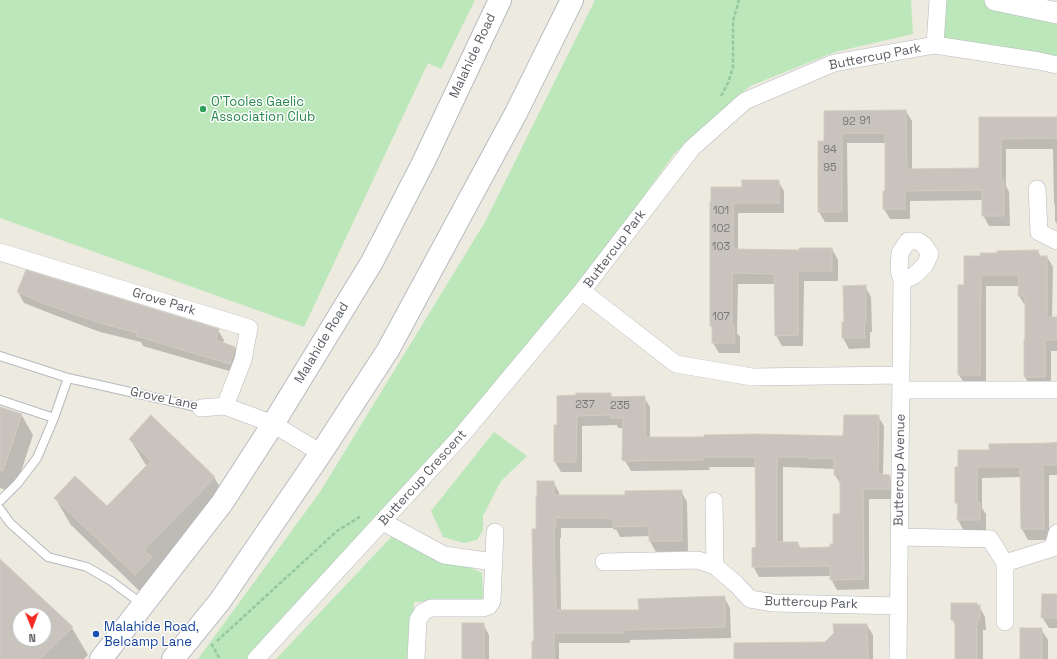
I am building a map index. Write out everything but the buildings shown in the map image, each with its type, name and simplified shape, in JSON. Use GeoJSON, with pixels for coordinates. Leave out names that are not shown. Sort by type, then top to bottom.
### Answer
{"type":"FeatureCollection","features":[{"type":"Feature","properties":{"kind":"main road","name":"Malahide Road"},"geometry":{"type":"LineString","coordinates":[[101,659],[222,503],[273,424],[372,262],[424,162],[500,0]]}},
{"type":"Feature","properties":{"kind":"main road"},"geometry":{"type":"LineString","coordinates":[[173,659],[220,601],[321,453],[388,350],[516,113],[572,0]]}},
{"type":"Feature","properties":{"kind":"street","name":"Buttercup Park"},"geometry":{"type":"LineString","coordinates":[[935,46],[938,0]]}},
{"type":"Feature","properties":{"kind":"street"},"geometry":{"type":"LineString","coordinates":[[995,0],[1057,13]]}},
{"type":"Feature","properties":{"kind":"street","name":"Buttercup Park"},"geometry":{"type":"LineString","coordinates":[[1057,66],[1039,61],[935,46],[834,63],[745,101],[692,148],[582,291],[676,364],[752,377],[1057,390]]}},
{"type":"Feature","properties":{"kind":"street"},"geometry":{"type":"LineString","coordinates":[[1036,189],[1039,232],[1057,241]]}},
{"type":"Feature","properties":{"kind":"street","name":"Grove Park"},"geometry":{"type":"LineString","coordinates":[[0,252],[249,328],[244,360],[225,406]]}},
{"type":"Feature","properties":{"kind":"street","name":"Buttercup Avenue"},"geometry":{"type":"LineString","coordinates":[[898,659],[902,281]]}},
{"type":"Feature","properties":{"kind":"street","name":"Buttercup Crescent"},"geometry":{"type":"LineString","coordinates":[[256,659],[461,436],[582,291]]}},
{"type":"Feature","properties":{"kind":"street","name":"Grove Lane"},"geometry":{"type":"LineString","coordinates":[[201,408],[225,406],[273,424],[321,453]]}},
{"type":"Feature","properties":{"kind":"street"},"geometry":{"type":"LineString","coordinates":[[714,501],[715,566]]}},
{"type":"Feature","properties":{"kind":"street"},"geometry":{"type":"LineString","coordinates":[[383,522],[444,555],[494,562]]}},
{"type":"Feature","properties":{"kind":"street"},"geometry":{"type":"LineString","coordinates":[[416,659],[418,620],[423,612],[432,608],[483,608],[489,606],[492,601],[495,532]]}},
{"type":"Feature","properties":{"kind":"street"},"geometry":{"type":"LineString","coordinates":[[1005,563],[1053,548],[1057,533]]}},
{"type":"Feature","properties":{"kind":"street"},"geometry":{"type":"LineString","coordinates":[[899,538],[990,539],[1005,563],[1005,622]]}},
{"type":"Feature","properties":{"kind":"street","name":"Buttercup Park"},"geometry":{"type":"LineString","coordinates":[[604,562],[698,560],[715,566],[736,584],[750,599],[774,603],[898,606]]}},
{"type":"Feature","properties":{"kind":"lane","name":"Grove Lane"},"geometry":{"type":"LineString","coordinates":[[0,356],[68,378],[201,408]]}},
{"type":"Feature","properties":{"kind":"lane"},"geometry":{"type":"LineString","coordinates":[[0,501],[18,483],[37,458],[54,418],[68,378]]}},
{"type":"Feature","properties":{"kind":"lane"},"geometry":{"type":"LineString","coordinates":[[0,400],[54,418]]}},
{"type":"Feature","properties":{"kind":"lane"},"geometry":{"type":"LineString","coordinates":[[0,509],[10,522],[48,557],[87,567],[110,581],[143,605]]}},
{"type":"Feature","properties":{"kind":"path"},"geometry":{"type":"LineString","coordinates":[[718,103],[728,83],[732,67],[734,22],[739,0]]}},
{"type":"Feature","properties":{"kind":"path"},"geometry":{"type":"LineString","coordinates":[[220,659],[212,645],[337,531],[369,511],[383,522]]}},
{"type":"Feature","properties":{"kind":"green space","name":"O'Tooles Gaelic Association Club"},"geometry":{"type":"Polygon","coordinates":[[[0,0],[475,0],[441,69],[428,63],[304,327],[0,218],[0,0]]]}},
{"type":"Feature","properties":{"kind":"green space"},"geometry":{"type":"Polygon","coordinates":[[[595,0],[911,0],[913,34],[835,52],[750,86],[674,154],[533,350],[254,659],[198,659],[320,492],[485,222],[595,0]]]}},
{"type":"Feature","properties":{"kind":"green space"},"geometry":{"type":"Polygon","coordinates":[[[938,0],[994,0],[1057,14],[1057,70],[936,45],[938,0]]]}},
{"type":"Feature","properties":{"kind":"green space"},"geometry":{"type":"Polygon","coordinates":[[[494,432],[527,456],[501,481],[483,516],[483,530],[477,540],[464,543],[443,537],[431,511],[494,432]]]}},
{"type":"Feature","properties":{"kind":"green space"},"geometry":{"type":"Polygon","coordinates":[[[395,533],[482,573],[483,599],[414,602],[412,659],[276,659],[395,533]]]}},
{"type":"Feature","properties":{"kind":"place","name":"O'Tooles Gaelic Association Club"},"geometry":{"type":"Point","coordinates":[203,109]}},
{"type":"Feature","properties":{"kind":"place","name":"Malahide Road, Belcamp Lane"},"geometry":{"type":"Point","coordinates":[96,634]}}]}
